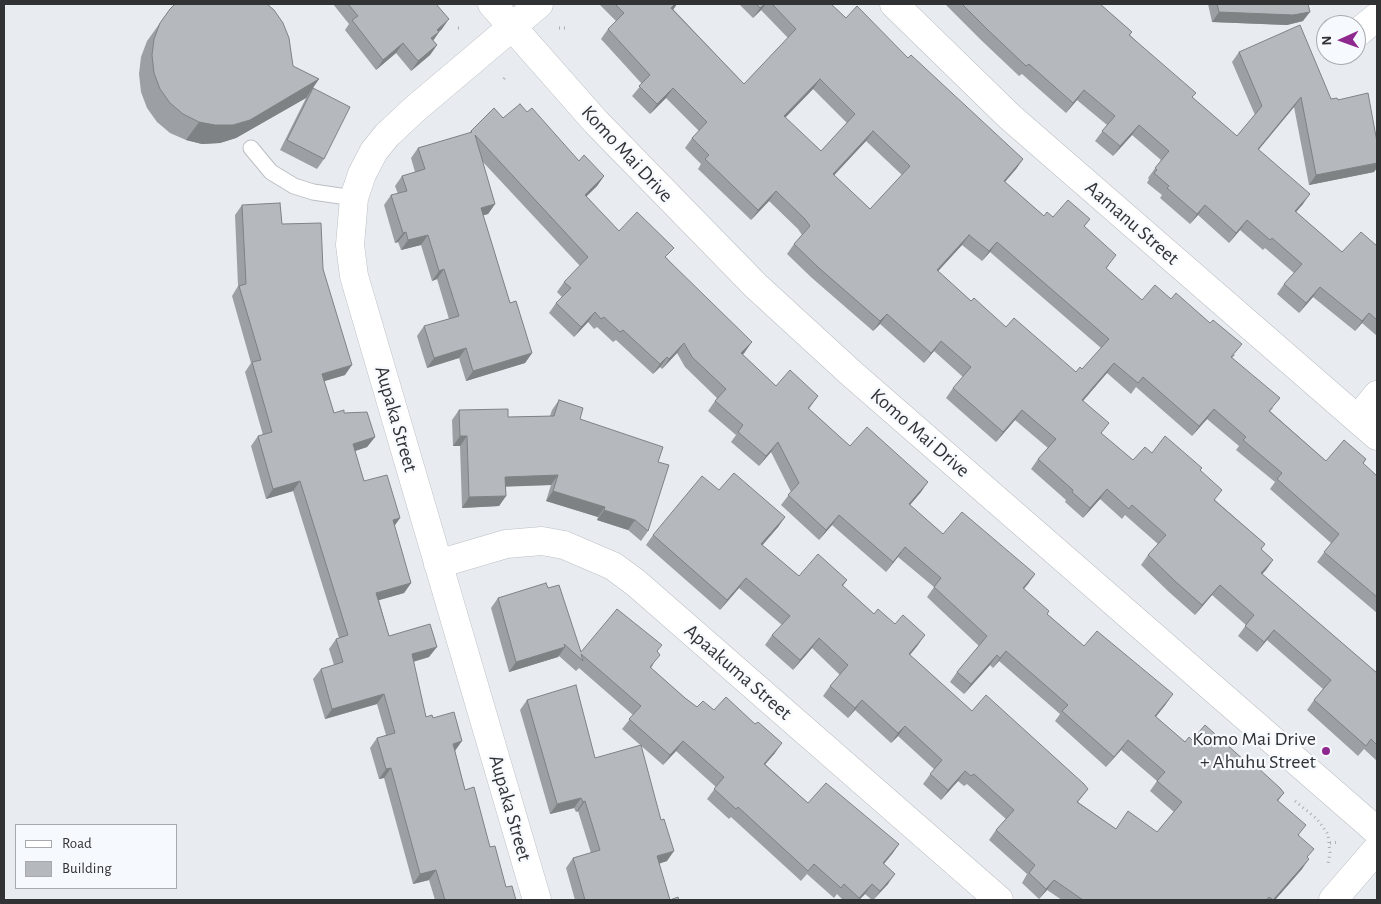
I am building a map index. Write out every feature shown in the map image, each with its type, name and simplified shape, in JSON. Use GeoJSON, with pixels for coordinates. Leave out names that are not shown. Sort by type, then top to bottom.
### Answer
{"type":"FeatureCollection","features":[{"type":"Feature","properties":{"kind":"street","name":"Komo Mai Drive"},"geometry":{"type":"LineString","coordinates":[[492,4],[511,28],[602,129],[756,286],[860,381],[1377,831]]}},
{"type":"Feature","properties":{"kind":"street","name":"Aupaka Street"},"geometry":{"type":"LineString","coordinates":[[537,900],[354,276],[350,245],[354,198],[362,174],[374,150],[387,135],[539,4]]}},
{"type":"Feature","properties":{"kind":"street","name":"Aamanu Street"},"geometry":{"type":"LineString","coordinates":[[894,4],[1010,117],[1368,427]]}},
{"type":"Feature","properties":{"kind":"street"},"geometry":{"type":"LineString","coordinates":[[1366,26],[1377,17]]}},
{"type":"Feature","properties":{"kind":"street"},"geometry":{"type":"LineString","coordinates":[[1368,427],[1377,395]]}},
{"type":"Feature","properties":{"kind":"street","name":"Apaakuma Street"},"geometry":{"type":"LineString","coordinates":[[438,564],[506,544],[542,541],[564,545],[613,566],[644,589],[999,900]]}},
{"type":"Feature","properties":{"kind":"street"},"geometry":{"type":"LineString","coordinates":[[1333,900],[1377,849]]}},
{"type":"Feature","properties":{"kind":"lane"},"geometry":{"type":"LineString","coordinates":[[251,148],[271,172],[294,186],[313,192],[354,198]]}},
{"type":"Feature","properties":{"kind":"path"},"geometry":{"type":"LineString","coordinates":[[458,28],[464,28]]}},
{"type":"Feature","properties":{"kind":"path"},"geometry":{"type":"LineString","coordinates":[[558,28],[567,28]]}},
{"type":"Feature","properties":{"kind":"path"},"geometry":{"type":"LineString","coordinates":[[1295,801],[1323,825],[1330,843],[1327,867]]}},
{"type":"Feature","properties":{"kind":"path"},"geometry":{"type":"LineString","coordinates":[[1330,843],[1340,842]]}},
{"type":"Feature","properties":{"kind":"building"},"geometry":{"type":"Polygon","coordinates":[[[175,4],[267,4],[283,23],[289,38],[293,66],[319,79],[250,120],[233,125],[215,125],[199,122],[183,114],[170,103],[160,89],[154,73],[152,55],[154,39],[160,23],[175,4]]]}},
{"type":"Feature","properties":{"kind":"building"},"geometry":{"type":"Polygon","coordinates":[[[348,4],[436,4],[449,19],[437,30],[439,32],[431,38],[437,45],[418,61],[403,43],[383,60],[352,20],[358,16],[348,4]]]}},
{"type":"Feature","properties":{"kind":"building"},"geometry":{"type":"Polygon","coordinates":[[[615,4],[675,4],[671,8],[744,84],[796,29],[772,4],[831,4],[846,18],[857,6],[908,58],[911,55],[1023,159],[1004,181],[1044,216],[1047,212],[1053,217],[1068,200],[1090,219],[1084,226],[1116,255],[1106,268],[1142,300],[1155,285],[1171,299],[1176,293],[1210,323],[1213,320],[1242,344],[1231,357],[1280,398],[1269,411],[1326,461],[1344,440],[1366,459],[1363,463],[1377,476],[1377,597],[1324,552],[1339,534],[1277,479],[1282,473],[1243,440],[1246,437],[1214,409],[1199,426],[1143,377],[1138,383],[1114,363],[1082,400],[1109,423],[1101,433],[1133,460],[1145,447],[1152,453],[1165,436],[1202,468],[1200,470],[1222,490],[1214,500],[1265,544],[1261,549],[1273,560],[1261,573],[1377,673],[1377,745],[1371,739],[1366,746],[1314,700],[1331,680],[1274,630],[1264,642],[1245,626],[1254,615],[1220,585],[1202,605],[1148,555],[1166,535],[1132,505],[1129,509],[1107,489],[1090,508],[1072,492],[1073,490],[1038,459],[1056,439],[1022,410],[1003,432],[953,388],[971,367],[941,341],[931,353],[887,314],[880,321],[819,268],[794,244],[810,226],[776,191],[758,210],[705,159],[709,155],[692,138],[707,122],[673,88],[657,104],[639,86],[650,75],[608,29],[624,13],[615,4]],[[820,79],[784,116],[821,151],[855,114],[820,79]],[[873,131],[833,174],[870,209],[910,166],[873,131]],[[969,235],[937,270],[971,301],[974,298],[1006,327],[1014,318],[1076,372],[1080,367],[1082,369],[1109,339],[997,242],[989,251],[969,235]]]}},
{"type":"Feature","properties":{"kind":"building"},"geometry":{"type":"Polygon","coordinates":[[[756,4],[765,4],[760,8],[756,4]]]}},
{"type":"Feature","properties":{"kind":"building"},"geometry":{"type":"Polygon","coordinates":[[[962,4],[1100,4],[1132,32],[1129,35],[1196,93],[1192,97],[1237,136],[1262,106],[1239,52],[1300,25],[1331,99],[1337,98],[1338,100],[1368,93],[1377,142],[1377,163],[1316,175],[1301,97],[1258,149],[1310,194],[1295,211],[1342,252],[1361,232],[1377,246],[1377,320],[1369,313],[1362,321],[1320,287],[1306,303],[1284,284],[1302,264],[1272,238],[1270,240],[1247,220],[1236,233],[1205,205],[1197,214],[1167,188],[1169,186],[1154,173],[1157,170],[1155,168],[1169,151],[1139,125],[1120,146],[1102,131],[1115,116],[1084,90],[1073,103],[1029,64],[1026,66],[962,4]]]}},
{"type":"Feature","properties":{"kind":"building"},"geometry":{"type":"Polygon","coordinates":[[[1217,4],[1308,4],[1310,12],[1293,15],[1219,12],[1217,4]]]}},
{"type":"Feature","properties":{"kind":"building"},"geometry":{"type":"Polygon","coordinates":[[[313,88],[350,107],[324,159],[287,140],[313,88]]]}},
{"type":"Feature","properties":{"kind":"building"},"geometry":{"type":"Polygon","coordinates":[[[520,104],[527,112],[532,108],[579,161],[584,155],[604,176],[585,195],[619,231],[637,212],[674,248],[665,257],[752,342],[741,353],[776,386],[790,370],[818,396],[808,408],[850,446],[867,427],[928,482],[909,504],[943,534],[962,512],[1035,574],[1023,588],[1049,611],[1047,614],[1084,646],[1097,631],[1173,694],[1155,716],[1185,742],[1189,737],[1192,740],[1205,725],[1255,770],[1257,767],[1280,788],[1284,793],[1277,800],[1306,825],[1298,835],[1314,849],[1307,857],[1309,859],[1273,900],[1269,897],[1266,900],[1083,900],[1054,880],[1046,889],[1029,873],[1035,865],[996,830],[1014,810],[974,774],[971,776],[965,771],[948,790],[930,774],[942,760],[905,726],[898,733],[862,700],[855,708],[830,686],[848,665],[819,638],[800,660],[772,635],[790,616],[746,578],[727,600],[653,535],[702,476],[719,490],[734,473],[785,517],[761,544],[799,576],[818,554],[847,580],[842,585],[874,614],[878,609],[895,624],[903,615],[925,635],[909,654],[972,711],[986,695],[1084,784],[1088,789],[1077,802],[1116,829],[1128,811],[1157,832],[1182,802],[1157,781],[1165,772],[1128,740],[1114,757],[1062,711],[1068,705],[1006,651],[1000,658],[997,655],[971,684],[957,672],[987,636],[934,587],[941,578],[905,547],[893,562],[839,515],[826,530],[788,495],[799,483],[778,442],[766,456],[738,432],[743,425],[715,401],[726,389],[692,357],[684,343],[669,359],[667,357],[660,364],[623,330],[620,332],[604,317],[601,319],[595,312],[581,327],[556,303],[571,288],[564,282],[588,257],[475,135],[495,204],[481,208],[510,303],[516,301],[532,353],[473,371],[466,348],[434,358],[424,326],[459,316],[444,269],[439,271],[428,235],[408,240],[406,232],[403,233],[391,195],[407,191],[402,176],[425,169],[418,148],[472,132],[494,108],[503,118],[520,104]]]}},
{"type":"Feature","properties":{"kind":"building"},"geometry":{"type":"Polygon","coordinates":[[[280,203],[282,224],[321,223],[323,269],[352,365],[322,374],[334,413],[344,410],[344,413],[367,412],[375,437],[353,444],[364,481],[387,475],[400,518],[393,520],[411,583],[376,593],[389,636],[430,624],[437,647],[412,654],[426,717],[432,715],[433,718],[454,712],[462,741],[453,744],[465,790],[474,787],[490,847],[495,846],[506,887],[512,886],[516,900],[445,900],[436,870],[420,874],[391,768],[386,769],[377,738],[395,733],[384,694],[332,709],[321,669],[343,662],[336,639],[348,635],[300,481],[273,489],[258,436],[272,432],[252,362],[261,360],[239,286],[246,284],[242,205],[280,203]]]}},
{"type":"Feature","properties":{"kind":"building"},"geometry":{"type":"Polygon","coordinates":[[[559,400],[583,408],[580,419],[663,447],[658,462],[669,465],[648,531],[635,520],[604,510],[605,507],[553,491],[558,475],[505,477],[506,496],[469,497],[467,436],[460,436],[459,410],[508,409],[508,417],[554,416],[559,400]]]}},
{"type":"Feature","properties":{"kind":"building"},"geometry":{"type":"Polygon","coordinates":[[[546,583],[548,588],[559,585],[581,652],[617,609],[662,645],[657,651],[660,655],[650,667],[685,698],[697,707],[703,701],[714,710],[726,697],[755,724],[758,722],[782,743],[764,764],[808,803],[826,783],[899,844],[883,863],[895,874],[880,891],[872,884],[859,898],[844,884],[841,888],[814,864],[808,871],[738,807],[736,809],[714,789],[724,777],[683,741],[670,755],[629,719],[641,706],[581,654],[583,661],[564,644],[565,647],[516,662],[498,598],[546,583]]]}},
{"type":"Feature","properties":{"kind":"building"},"geometry":{"type":"Polygon","coordinates":[[[576,685],[595,758],[641,745],[661,820],[664,819],[674,851],[657,856],[670,900],[585,900],[573,858],[600,850],[585,801],[583,802],[581,798],[557,804],[527,700],[576,685]]]}},
{"type":"Feature","properties":{"kind":"place","name":"Komo Mai Drive + Ahuhu Street"},"geometry":{"type":"Point","coordinates":[1326,751]}}]}
